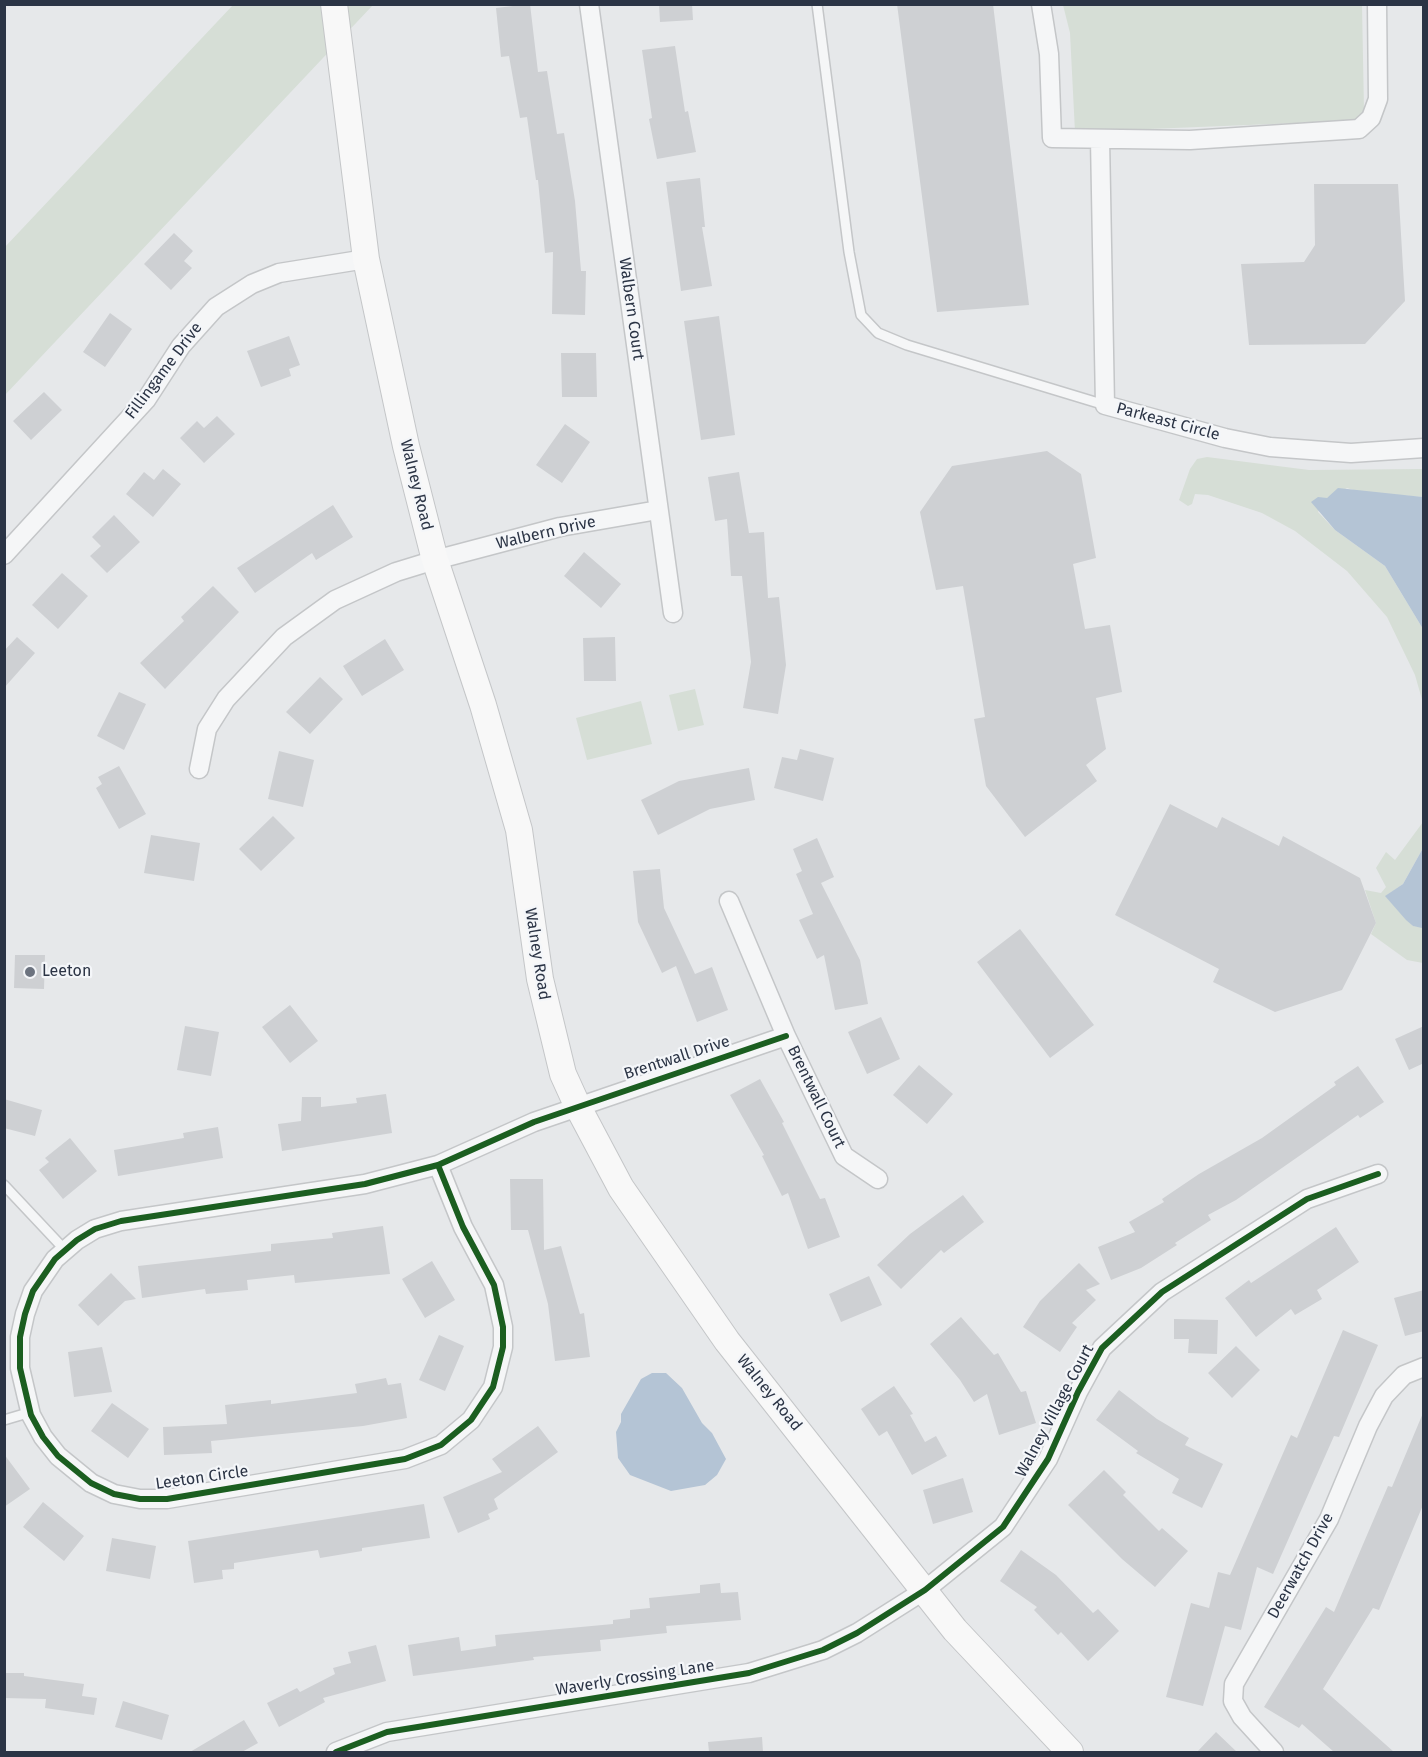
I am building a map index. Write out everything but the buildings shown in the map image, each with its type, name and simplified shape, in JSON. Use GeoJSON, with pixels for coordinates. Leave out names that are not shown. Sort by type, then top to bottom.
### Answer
{"type":"FeatureCollection","features":[{"type":"Feature","properties":{"kind":"main road","name":"Walney Road"},"geometry":{"type":"LineString","coordinates":[[334,4],[366,259],[406,446],[435,560],[508,787],[519,830],[547,1016],[563,1074],[621,1188],[728,1341],[984,1662],[1070,1752]]}},
{"type":"Feature","properties":{"kind":"street","name":"Walbern Court"},"geometry":{"type":"LineString","coordinates":[[589,4],[673,613]]}},
{"type":"Feature","properties":{"kind":"street"},"geometry":{"type":"LineString","coordinates":[[1041,4],[1049,54],[1052,138],[1190,140],[1359,129],[1371,118],[1378,99],[1377,4]]}},
{"type":"Feature","properties":{"kind":"street","name":"Parkeast Circle"},"geometry":{"type":"LineString","coordinates":[[1100,139],[1105,405],[1225,438],[1270,447],[1351,453],[1424,448]]}},
{"type":"Feature","properties":{"kind":"street","name":"Fillingame Drive"},"geometry":{"type":"LineString","coordinates":[[4,555],[146,400],[181,346],[216,307],[252,284],[279,273],[366,259]]}},
{"type":"Feature","properties":{"kind":"street","name":"Walbern Drive"},"geometry":{"type":"LineString","coordinates":[[200,769],[207,729],[215,712],[284,637],[335,600],[396,572],[435,560],[560,527],[658,510]]}},
{"type":"Feature","properties":{"kind":"street","name":"Brentwall Court"},"geometry":{"type":"LineString","coordinates":[[729,901],[786,1036],[844,1156],[878,1179]]}},
{"type":"Feature","properties":{"kind":"street","name":"Brentwall Drive"},"geometry":{"type":"LineString","coordinates":[[578,1107],[786,1036]]}},
{"type":"Feature","properties":{"kind":"street","name":"Leeton Circle"},"geometry":{"type":"LineString","coordinates":[[438,1165],[463,1227],[494,1285],[503,1327],[499,1368],[488,1396],[471,1420],[441,1445],[424,1454],[394,1461],[166,1499],[140,1499],[114,1494],[76,1473],[43,1437],[31,1413],[20,1368],[20,1337],[25,1314],[33,1291],[45,1271],[65,1250],[96,1230],[121,1221],[365,1184],[438,1165],[534,1122],[578,1107]]}},
{"type":"Feature","properties":{"kind":"street","name":"Walney Village Court"},"geometry":{"type":"LineString","coordinates":[[925,1590],[1004,1527],[1048,1459],[1078,1392],[1102,1348],[1161,1292],[1307,1199],[1378,1174]]}},
{"type":"Feature","properties":{"kind":"street","name":"Deerwatch Drive"},"geometry":{"type":"LineString","coordinates":[[1274,1752],[1237,1709],[1233,1701],[1234,1684],[1329,1519],[1368,1426],[1384,1396],[1404,1375],[1424,1367]]}},
{"type":"Feature","properties":{"kind":"street","name":"Waverly Crossing Lane"},"geometry":{"type":"LineString","coordinates":[[336,1752],[387,1732],[749,1673],[786,1663],[858,1633],[925,1590]]}},
{"type":"Feature","properties":{"kind":"lane"},"geometry":{"type":"LineString","coordinates":[[818,4],[849,252],[861,315],[878,333],[907,345],[1105,405]]}},
{"type":"Feature","properties":{"kind":"lane"},"geometry":{"type":"LineString","coordinates":[[4,1185],[65,1250]]}},
{"type":"Feature","properties":{"kind":"lane"},"geometry":{"type":"LineString","coordinates":[[4,1420],[31,1413]]}},
{"type":"Feature","properties":{"kind":"shaded area"},"geometry":{"type":"Polygon","coordinates":[[[233,5],[373,5],[5,395],[4,248],[233,5]]]}},
{"type":"Feature","properties":{"kind":"shaded area"},"geometry":{"type":"Polygon","coordinates":[[[1063,5],[1362,5],[1364,111],[1356,119],[1347,121],[1075,132],[1070,33],[1063,5]]]}},
{"type":"Feature","properties":{"kind":"shaded area"},"geometry":{"type":"Polygon","coordinates":[[[1207,457],[1309,470],[1423,469],[1423,497],[1360,492],[1347,488],[1327,498],[1318,512],[1335,530],[1385,566],[1423,629],[1423,703],[1415,675],[1387,617],[1347,571],[1295,531],[1262,513],[1208,495],[1195,494],[1192,504],[1188,506],[1179,500],[1190,469],[1197,459],[1207,457]]]}},
{"type":"Feature","properties":{"kind":"shaded area"},"geometry":{"type":"Polygon","coordinates":[[[695,689],[704,725],[678,731],[669,695],[695,689]]]}},
{"type":"Feature","properties":{"kind":"shaded area"},"geometry":{"type":"Polygon","coordinates":[[[641,701],[652,744],[587,760],[576,718],[641,701]]]}},
{"type":"Feature","properties":{"kind":"shaded area"},"geometry":{"type":"Polygon","coordinates":[[[1423,822],[1423,848],[1403,884],[1386,896],[1413,926],[1423,927],[1423,963],[1407,960],[1371,934],[1376,923],[1365,890],[1381,893],[1386,887],[1376,868],[1386,852],[1395,860],[1423,822]]]}},
{"type":"Feature","properties":{"kind":"water"},"geometry":{"type":"Polygon","coordinates":[[[1338,488],[1423,497],[1423,629],[1385,566],[1335,530],[1311,502],[1318,497],[1327,498],[1338,488]]]}},
{"type":"Feature","properties":{"kind":"water"},"geometry":{"type":"Polygon","coordinates":[[[1423,848],[1424,927],[1422,928],[1413,926],[1406,920],[1385,896],[1403,884],[1423,848]]]}},
{"type":"Feature","properties":{"kind":"water"},"geometry":{"type":"Polygon","coordinates":[[[652,1373],[666,1373],[682,1388],[726,1459],[717,1475],[705,1485],[671,1491],[630,1475],[618,1458],[616,1432],[621,1422],[621,1414],[641,1379],[652,1373]]]}},
{"type":"Feature","properties":{"kind":"cycle path"},"geometry":{"type":"LineString","coordinates":[[438,1165],[463,1227],[494,1285],[503,1327],[503,1347],[493,1387],[471,1420],[441,1445],[405,1459],[167,1499],[140,1499],[114,1494],[91,1483],[58,1456],[43,1437],[31,1415],[20,1368],[20,1337],[25,1314],[33,1291],[55,1259],[77,1240],[95,1229],[121,1221],[365,1184],[438,1165],[534,1122],[786,1036]]}},
{"type":"Feature","properties":{"kind":"cycle path"},"geometry":{"type":"LineString","coordinates":[[336,1752],[387,1732],[749,1673],[823,1650],[857,1633],[925,1590],[1003,1527],[1048,1459],[1078,1392],[1102,1348],[1162,1292],[1307,1199],[1378,1174]]}},
{"type":"Feature","properties":{"kind":"place","name":"Leeton"},"geometry":{"type":"Point","coordinates":[30,972]}}]}
